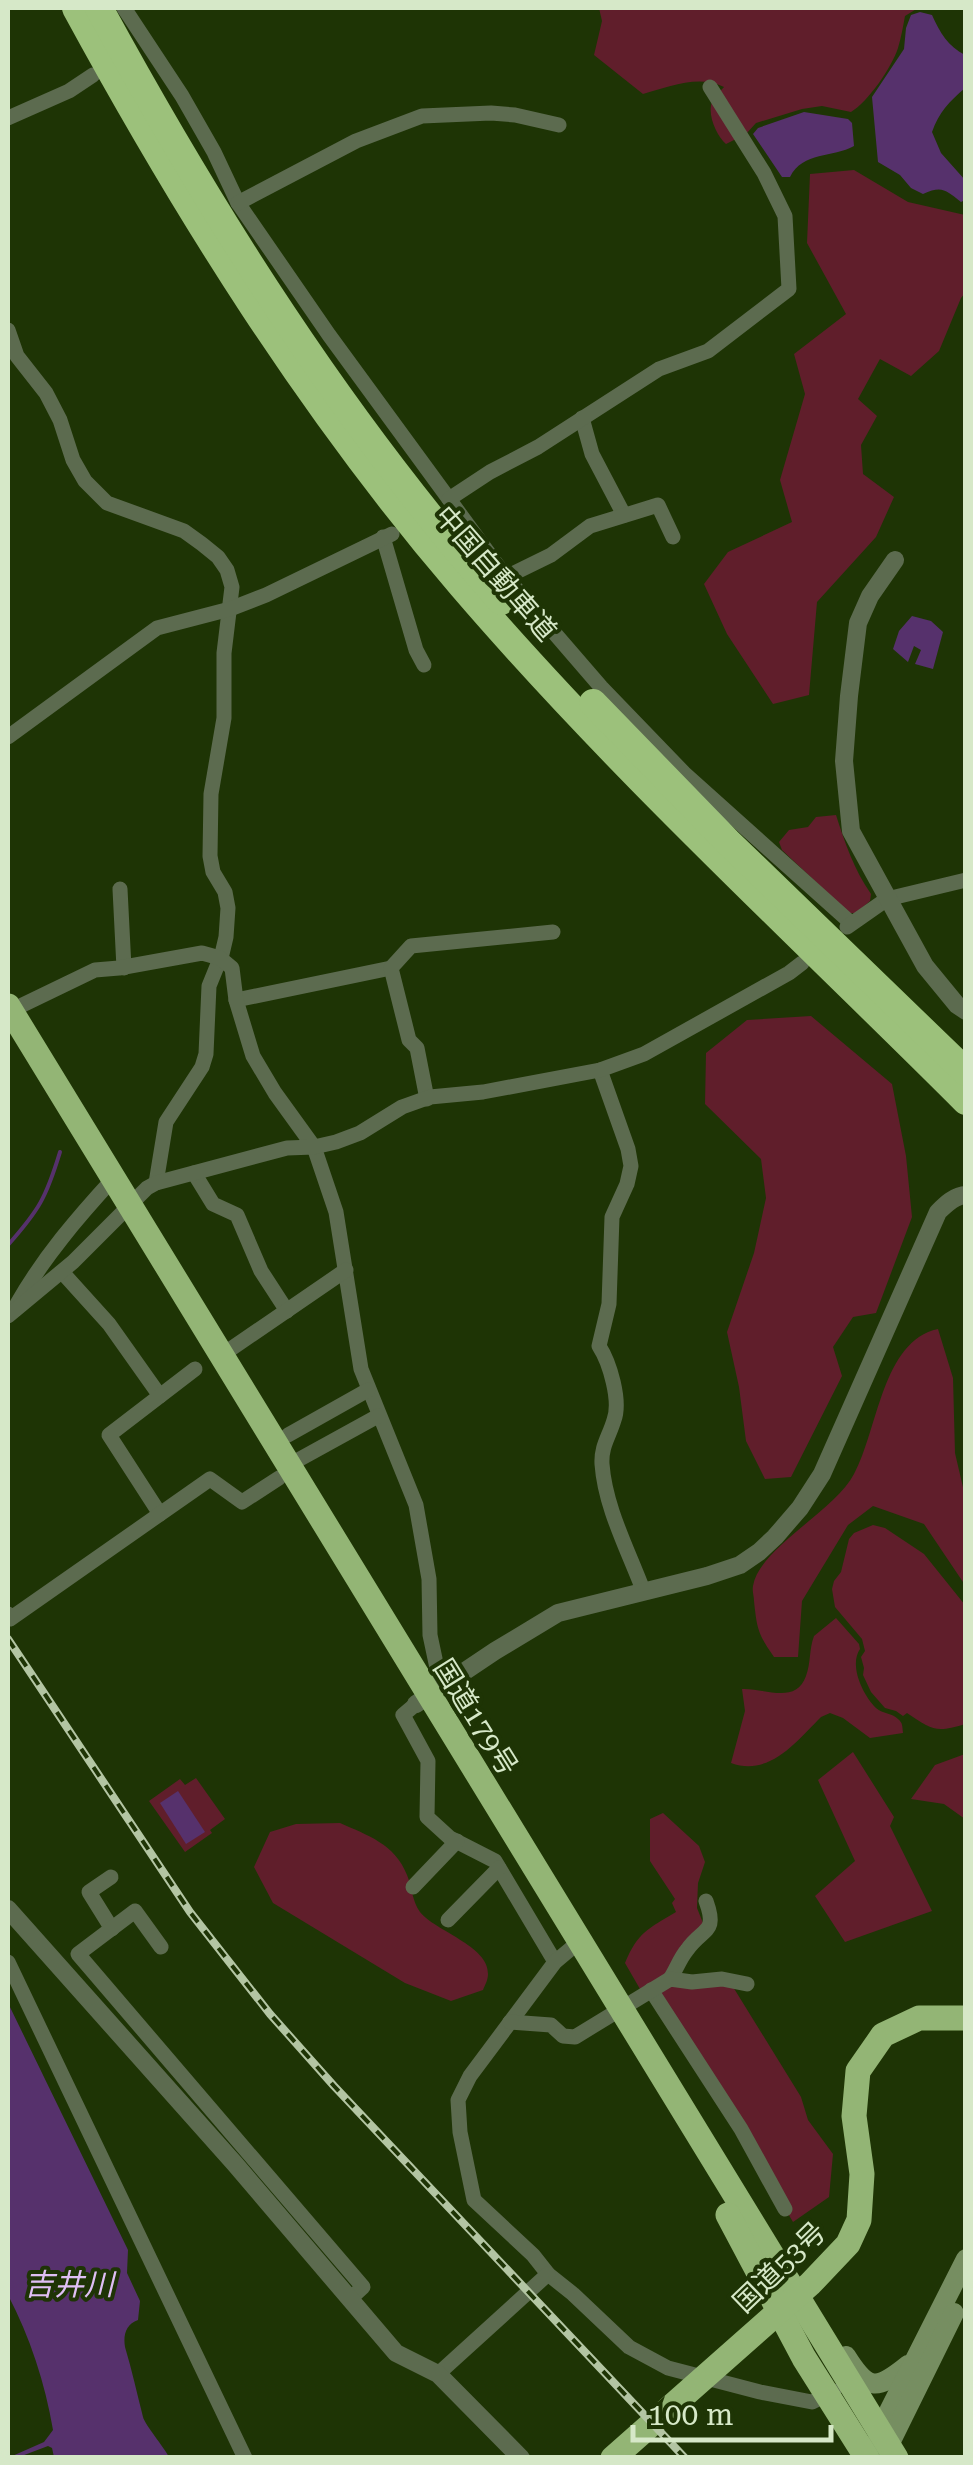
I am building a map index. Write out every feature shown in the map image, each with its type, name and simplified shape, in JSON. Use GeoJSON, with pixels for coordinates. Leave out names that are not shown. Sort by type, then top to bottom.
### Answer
{"type":"FeatureCollection","features":[{"type":"Feature","properties":{"kind":"highway","name":"中国自動車道"},"geometry":{"type":"LineString","coordinates":[[76,8],[190,208],[252,304],[327,414],[425,541],[622,762],[966,1101]]}},
{"type":"Feature","properties":{"kind":"highway","name":"中国自動車道"},"geometry":{"type":"LineString","coordinates":[[99,8],[205,196],[268,294],[336,391],[479,576],[555,663],[662,774],[966,1072]]}},
{"type":"Feature","properties":{"kind":"highway","name":"国道179号"},"geometry":{"type":"LineString","coordinates":[[8,1016],[284,1472],[428,1696],[567,1952],[739,2232],[804,2358],[828,2396],[882,2451]]}},
{"type":"Feature","properties":{"kind":"highway","name":"国道179号"},"geometry":{"type":"LineString","coordinates":[[108,1185],[222,1355],[284,1472]]}},
{"type":"Feature","properties":{"kind":"highway","name":"国道179号"},"geometry":{"type":"LineString","coordinates":[[567,1952],[811,2318],[850,2381],[882,2451]]}},
{"type":"Feature","properties":{"kind":"highway","name":"国道53号"},"geometry":{"type":"LineString","coordinates":[[613,2458],[810,2284],[848,2244],[860,2220],[862,2174],[854,2116],[858,2071],[883,2035],[919,2018],[966,2018]]}},
{"type":"Feature","properties":{"kind":"main road"},"geometry":{"type":"LineString","coordinates":[[882,2451],[916,2358],[966,2259]]}},
{"type":"Feature","properties":{"kind":"main road"},"geometry":{"type":"LineString","coordinates":[[882,2451],[966,2288]]}},
{"type":"Feature","properties":{"kind":"main road"},"geometry":{"type":"LineString","coordinates":[[811,2318],[836,2341],[866,2382],[886,2382],[916,2358]]}},
{"type":"Feature","properties":{"kind":"street"},"geometry":{"type":"LineString","coordinates":[[124,8],[140,46],[182,96],[238,203],[329,334],[506,577],[600,687],[847,926],[887,899],[966,880]]}},
{"type":"Feature","properties":{"kind":"street"},"geometry":{"type":"LineString","coordinates":[[8,118],[69,91],[93,75]]}},
{"type":"Feature","properties":{"kind":"street"},"geometry":{"type":"LineString","coordinates":[[449,499],[659,370],[708,351],[789,288],[785,216],[764,172],[710,87]]}},
{"type":"Feature","properties":{"kind":"street"},"geometry":{"type":"LineString","coordinates":[[238,203],[356,141],[422,116],[491,113],[559,125]]}},
{"type":"Feature","properties":{"kind":"street"},"geometry":{"type":"LineString","coordinates":[[8,330],[17,356],[46,392],[73,460],[86,481],[108,502],[184,531],[218,557],[228,570],[232,587],[224,654],[224,718],[211,794],[210,856],[213,872],[225,892],[226,937],[209,986],[206,1054],[202,1067],[166,1122],[151,1186]]}},
{"type":"Feature","properties":{"kind":"street"},"geometry":{"type":"LineString","coordinates":[[582,418],[592,454],[624,515]]}},
{"type":"Feature","properties":{"kind":"street"},"geometry":{"type":"LineString","coordinates":[[506,577],[550,555],[590,526],[658,504],[672,537]]}},
{"type":"Feature","properties":{"kind":"street"},"geometry":{"type":"LineString","coordinates":[[8,737],[157,628],[266,595],[388,535],[416,650],[424,665]]}},
{"type":"Feature","properties":{"kind":"street"},"geometry":{"type":"LineString","coordinates":[[895,560],[870,596],[858,623],[844,761],[851,830],[924,966],[966,1011]]}},
{"type":"Feature","properties":{"kind":"street"},"geometry":{"type":"LineString","coordinates":[[120,889],[124,968]]}},
{"type":"Feature","properties":{"kind":"street"},"geometry":{"type":"LineString","coordinates":[[236,1000],[392,968],[411,946],[553,932]]}},
{"type":"Feature","properties":{"kind":"street"},"geometry":{"type":"LineString","coordinates":[[8,1016],[95,970],[202,953],[220,958],[232,968],[236,1000],[253,1056],[314,1148],[336,1212],[361,1368],[416,1505],[429,1579],[428,1696]]}},
{"type":"Feature","properties":{"kind":"street"},"geometry":{"type":"LineString","coordinates":[[10,1314],[62,1272],[151,1186],[287,1148],[314,1148],[360,1133],[402,1107],[427,1099],[600,1070],[644,1054],[802,962]]}},
{"type":"Feature","properties":{"kind":"street"},"geometry":{"type":"LineString","coordinates":[[392,968],[427,1099]]}},
{"type":"Feature","properties":{"kind":"street"},"geometry":{"type":"LineString","coordinates":[[600,1070],[632,1166],[612,1217],[609,1304],[599,1346],[612,1373],[616,1416],[602,1445],[602,1466],[608,1497],[644,1590]]}},
{"type":"Feature","properties":{"kind":"street"},"geometry":{"type":"LineString","coordinates":[[194,1173],[213,1204],[236,1215],[260,1271],[287,1310]]}},
{"type":"Feature","properties":{"kind":"street"},"geometry":{"type":"LineString","coordinates":[[10,1314],[31,1280],[108,1185]]}},
{"type":"Feature","properties":{"kind":"street"},"geometry":{"type":"LineString","coordinates":[[850,2381],[812,2402],[668,2368],[629,2346],[548,2274],[474,2200],[460,2132],[458,2100],[470,2076],[567,1952],[495,1861],[457,1841],[428,1817],[428,1761],[402,1715],[558,1612],[707,1576],[740,1565],[759,1552],[800,1508],[822,1474],[938,1212],[966,1195]]}},
{"type":"Feature","properties":{"kind":"street"},"geometry":{"type":"LineString","coordinates":[[222,1355],[346,1270]]}},
{"type":"Feature","properties":{"kind":"street"},"geometry":{"type":"LineString","coordinates":[[62,1272],[109,1324],[160,1396]]}},
{"type":"Feature","properties":{"kind":"street"},"geometry":{"type":"LineString","coordinates":[[160,1514],[109,1436],[195,1369]]}},
{"type":"Feature","properties":{"kind":"street"},"geometry":{"type":"LineString","coordinates":[[288,1435],[368,1390]]}},
{"type":"Feature","properties":{"kind":"street"},"geometry":{"type":"LineString","coordinates":[[8,1614],[10,1619],[210,1479],[242,1502],[378,1416]]}},
{"type":"Feature","properties":{"kind":"street"},"geometry":{"type":"LineString","coordinates":[[412,1887],[457,1841]]}},
{"type":"Feature","properties":{"kind":"street"},"geometry":{"type":"LineString","coordinates":[[448,1920],[498,1868]]}},
{"type":"Feature","properties":{"kind":"street"},"geometry":{"type":"LineString","coordinates":[[111,1877],[89,1892],[112,1929]]}},
{"type":"Feature","properties":{"kind":"street"},"geometry":{"type":"LineString","coordinates":[[510,2022],[551,2025],[563,2036],[575,2037],[670,1979],[688,1948],[711,1923],[706,1901]]}},
{"type":"Feature","properties":{"kind":"street"},"geometry":{"type":"LineString","coordinates":[[8,1909],[102,2014],[242,2159]]}},
{"type":"Feature","properties":{"kind":"street"},"geometry":{"type":"LineString","coordinates":[[160,1947],[135,1911],[78,1954],[396,2353],[438,2374],[520,2458]]}},
{"type":"Feature","properties":{"kind":"street"},"geometry":{"type":"LineString","coordinates":[[8,1962],[245,2458]]}},
{"type":"Feature","properties":{"kind":"street"},"geometry":{"type":"LineString","coordinates":[[670,1979],[692,1982],[722,1978],[747,1984]]}},
{"type":"Feature","properties":{"kind":"street"},"geometry":{"type":"LineString","coordinates":[[651,1990],[741,2129],[785,2209]]}},
{"type":"Feature","properties":{"kind":"street"},"geometry":{"type":"LineString","coordinates":[[102,2014],[118,2001]]}},
{"type":"Feature","properties":{"kind":"street"},"geometry":{"type":"LineString","coordinates":[[438,2374],[548,2274]]}},
{"type":"Feature","properties":{"kind":"shaded area"},"geometry":{"type":"Polygon","coordinates":[[[599,8],[918,8],[905,16],[898,48],[885,74],[851,112],[822,106],[802,109],[756,123],[746,134],[726,144],[716,131],[711,113],[713,100],[724,87],[694,82],[643,94],[594,55],[602,21],[599,8]]]}},
{"type":"Feature","properties":{"kind":"shaded area"},"geometry":{"type":"Polygon","coordinates":[[[854,170],[908,202],[965,215],[965,293],[939,351],[911,376],[880,359],[858,399],[877,416],[861,445],[863,474],[894,497],[876,537],[817,602],[809,695],[773,704],[727,634],[704,584],[728,552],[792,522],[780,480],[805,394],[794,354],[846,314],[807,243],[810,174],[854,170]]]}},
{"type":"Feature","properties":{"kind":"shaded area"},"geometry":{"type":"Polygon","coordinates":[[[836,815],[855,866],[871,894],[870,901],[856,913],[849,913],[782,850],[779,842],[789,830],[808,827],[816,817],[836,815]]]}},
{"type":"Feature","properties":{"kind":"shaded area"},"geometry":{"type":"Polygon","coordinates":[[[811,1016],[892,1084],[906,1156],[912,1217],[876,1313],[853,1317],[833,1347],[842,1376],[791,1477],[765,1479],[746,1441],[727,1332],[754,1253],[766,1198],[761,1159],[705,1104],[706,1053],[747,1020],[811,1016]]]}},
{"type":"Feature","properties":{"kind":"shaded area"},"geometry":{"type":"Polygon","coordinates":[[[938,1329],[953,1378],[955,1453],[965,1496],[965,1585],[924,1524],[873,1506],[848,1525],[802,1601],[798,1657],[774,1657],[761,1637],[756,1618],[753,1588],[758,1572],[844,1488],[862,1456],[893,1369],[919,1337],[938,1329]]]}},
{"type":"Feature","properties":{"kind":"shaded area"},"geometry":{"type":"Polygon","coordinates":[[[873,1525],[885,1528],[924,1554],[965,1605],[965,1724],[934,1728],[907,1713],[903,1716],[885,1708],[863,1675],[862,1639],[835,1607],[832,1589],[841,1572],[849,1539],[873,1525]]]}},
{"type":"Feature","properties":{"kind":"shaded area"},"geometry":{"type":"Polygon","coordinates":[[[836,1618],[859,1644],[857,1671],[866,1695],[876,1708],[900,1720],[903,1733],[870,1738],[830,1713],[770,1761],[745,1766],[731,1763],[745,1711],[742,1689],[779,1693],[795,1690],[806,1676],[814,1636],[836,1618]]]}},
{"type":"Feature","properties":{"kind":"shaded area"},"geometry":{"type":"Polygon","coordinates":[[[853,1752],[894,1817],[890,1826],[932,1911],[845,1942],[815,1896],[855,1861],[818,1780],[853,1752]]]}},
{"type":"Feature","properties":{"kind":"shaded area"},"geometry":{"type":"Polygon","coordinates":[[[965,1754],[965,1819],[944,1804],[911,1799],[935,1765],[965,1754]]]}},
{"type":"Feature","properties":{"kind":"shaded area"},"geometry":{"type":"Polygon","coordinates":[[[196,1778],[225,1819],[185,1852],[149,1801],[180,1779],[185,1785],[196,1778]]]}},
{"type":"Feature","properties":{"kind":"shaded area"},"geometry":{"type":"Polygon","coordinates":[[[663,1813],[699,1846],[705,1862],[698,1883],[697,1908],[703,1923],[668,1973],[640,1989],[625,1963],[645,1932],[676,1912],[672,1903],[675,1899],[650,1861],[650,1819],[663,1813]]]}},
{"type":"Feature","properties":{"kind":"shaded area"},"geometry":{"type":"Polygon","coordinates":[[[340,1823],[379,1842],[395,1855],[420,1912],[471,1947],[486,1964],[488,1976],[483,1990],[451,2001],[405,1983],[273,1903],[254,1867],[270,1832],[296,1824],[340,1823]]]}},
{"type":"Feature","properties":{"kind":"shaded area"},"geometry":{"type":"Polygon","coordinates":[[[730,1982],[801,2097],[808,2120],[833,2154],[829,2197],[793,2222],[655,1991],[668,1983],[730,1982]]]}},
{"type":"Feature","properties":{"kind":"water"},"geometry":{"type":"Polygon","coordinates":[[[911,15],[932,15],[945,38],[965,55],[965,88],[945,108],[932,132],[941,153],[965,180],[965,200],[961,202],[944,190],[923,194],[878,162],[872,97],[904,49],[911,15]]]}},
{"type":"Feature","properties":{"kind":"water"},"geometry":{"type":"Polygon","coordinates":[[[804,112],[848,119],[852,123],[854,146],[810,159],[790,177],[782,177],[753,134],[758,128],[804,112]]]}},
{"type":"Feature","properties":{"kind":"water"},"geometry":{"type":"Polygon","coordinates":[[[912,616],[931,621],[943,632],[933,669],[915,664],[921,650],[914,646],[908,662],[893,649],[899,631],[912,616]]]}},
{"type":"Feature","properties":{"kind":"water"},"geometry":{"type":"Polygon","coordinates":[[[178,1791],[205,1832],[186,1844],[160,1803],[178,1791]]]}},
{"type":"Feature","properties":{"kind":"water","name":"吉井川"},"geometry":{"type":"Polygon","coordinates":[[[8,2003],[128,2250],[127,2273],[140,2301],[138,2320],[126,2330],[125,2347],[143,2417],[169,2457],[54,2457],[48,2446],[10,2457],[44,2442],[53,2430],[36,2361],[8,2295],[8,2003]]]}},
{"type":"Feature","properties":{"kind":"waterway"},"geometry":{"type":"LineString","coordinates":[[8,1245],[40,1203],[60,1152]]}},
{"type":"Feature","properties":{"kind":"railway"},"geometry":{"type":"LineString","coordinates":[[8,1639],[190,1912],[270,2014],[685,2458]]}}]}
